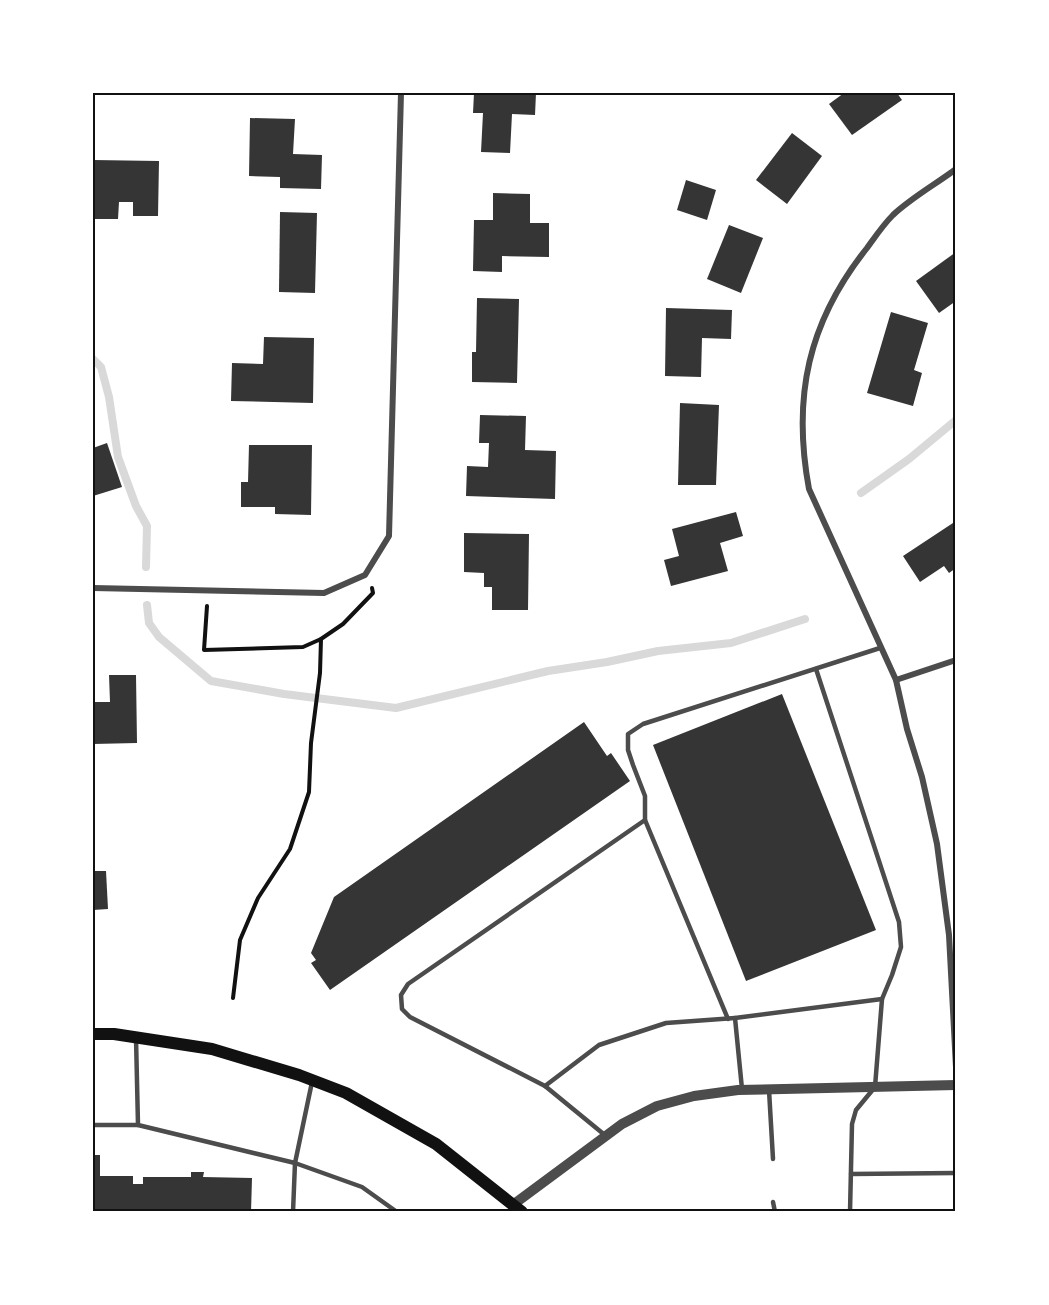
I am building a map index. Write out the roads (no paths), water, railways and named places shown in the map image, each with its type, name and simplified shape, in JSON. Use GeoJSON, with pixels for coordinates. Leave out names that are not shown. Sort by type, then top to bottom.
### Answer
{"type":"FeatureCollection","features":[{"type":"Feature","properties":{"kind":"main road"},"geometry":{"type":"LineString","coordinates":[[93,1034],[114,1034],[212,1049],[312,1080],[366,1103],[436,1144],[518,1208]]}},
{"type":"Feature","properties":{"kind":"street"},"geometry":{"type":"LineString","coordinates":[[93,588],[324,593],[365,575],[389,536],[401,93]]}},
{"type":"Feature","properties":{"kind":"street"},"geometry":{"type":"LineString","coordinates":[[956,169],[893,215],[847,273],[813,343],[804,387],[801,417],[804,463],[809,489],[896,680],[938,844],[949,935],[956,1067]]}},
{"type":"Feature","properties":{"kind":"street"},"geometry":{"type":"LineString","coordinates":[[896,680],[956,660]]}},
{"type":"Feature","properties":{"kind":"street"},"geometry":{"type":"LineString","coordinates":[[518,1208],[621,1124],[657,1107],[693,1096],[742,1090],[956,1085]]}},
{"type":"Feature","properties":{"kind":"lane"},"geometry":{"type":"LineString","coordinates":[[728,1019],[645,820],[645,796],[628,750],[628,734],[643,724],[880,648]]}},
{"type":"Feature","properties":{"kind":"lane"},"geometry":{"type":"LineString","coordinates":[[816,669],[899,922],[901,947],[882,999],[875,1087],[856,1110],[852,1124],[850,1212]]}},
{"type":"Feature","properties":{"kind":"lane"},"geometry":{"type":"LineString","coordinates":[[606,1136],[545,1086],[410,1017],[402,1009],[401,995],[408,984],[645,820]]}},
{"type":"Feature","properties":{"kind":"lane"},"geometry":{"type":"LineString","coordinates":[[545,1086],[599,1045],[666,1023],[728,1019],[882,999]]}},
{"type":"Feature","properties":{"kind":"lane"},"geometry":{"type":"LineString","coordinates":[[735,1018],[742,1090]]}},
{"type":"Feature","properties":{"kind":"lane"},"geometry":{"type":"LineString","coordinates":[[136,1038],[138,1125]]}},
{"type":"Feature","properties":{"kind":"lane"},"geometry":{"type":"LineString","coordinates":[[293,1212],[295,1163],[312,1080]]}},
{"type":"Feature","properties":{"kind":"lane"},"geometry":{"type":"LineString","coordinates":[[769,1090],[773,1159]]}},
{"type":"Feature","properties":{"kind":"lane"},"geometry":{"type":"LineString","coordinates":[[93,1125],[138,1125],[295,1163],[363,1186],[397,1212]]}},
{"type":"Feature","properties":{"kind":"lane"},"geometry":{"type":"LineString","coordinates":[[851,1174],[956,1173]]}},
{"type":"Feature","properties":{"kind":"lane"},"geometry":{"type":"LineString","coordinates":[[773,1202],[775,1212]]}},
{"type":"Feature","properties":{"kind":"waterway"},"geometry":{"type":"LineString","coordinates":[[93,359],[101,367],[109,397],[118,457],[136,506],[147,526],[146,567]]}},
{"type":"Feature","properties":{"kind":"waterway"},"geometry":{"type":"LineString","coordinates":[[861,493],[909,459],[956,420]]}},
{"type":"Feature","properties":{"kind":"waterway"},"geometry":{"type":"LineString","coordinates":[[147,605],[149,623],[159,637],[211,681],[284,694],[396,708],[548,671],[658,651],[731,643],[805,619]]}}]}
